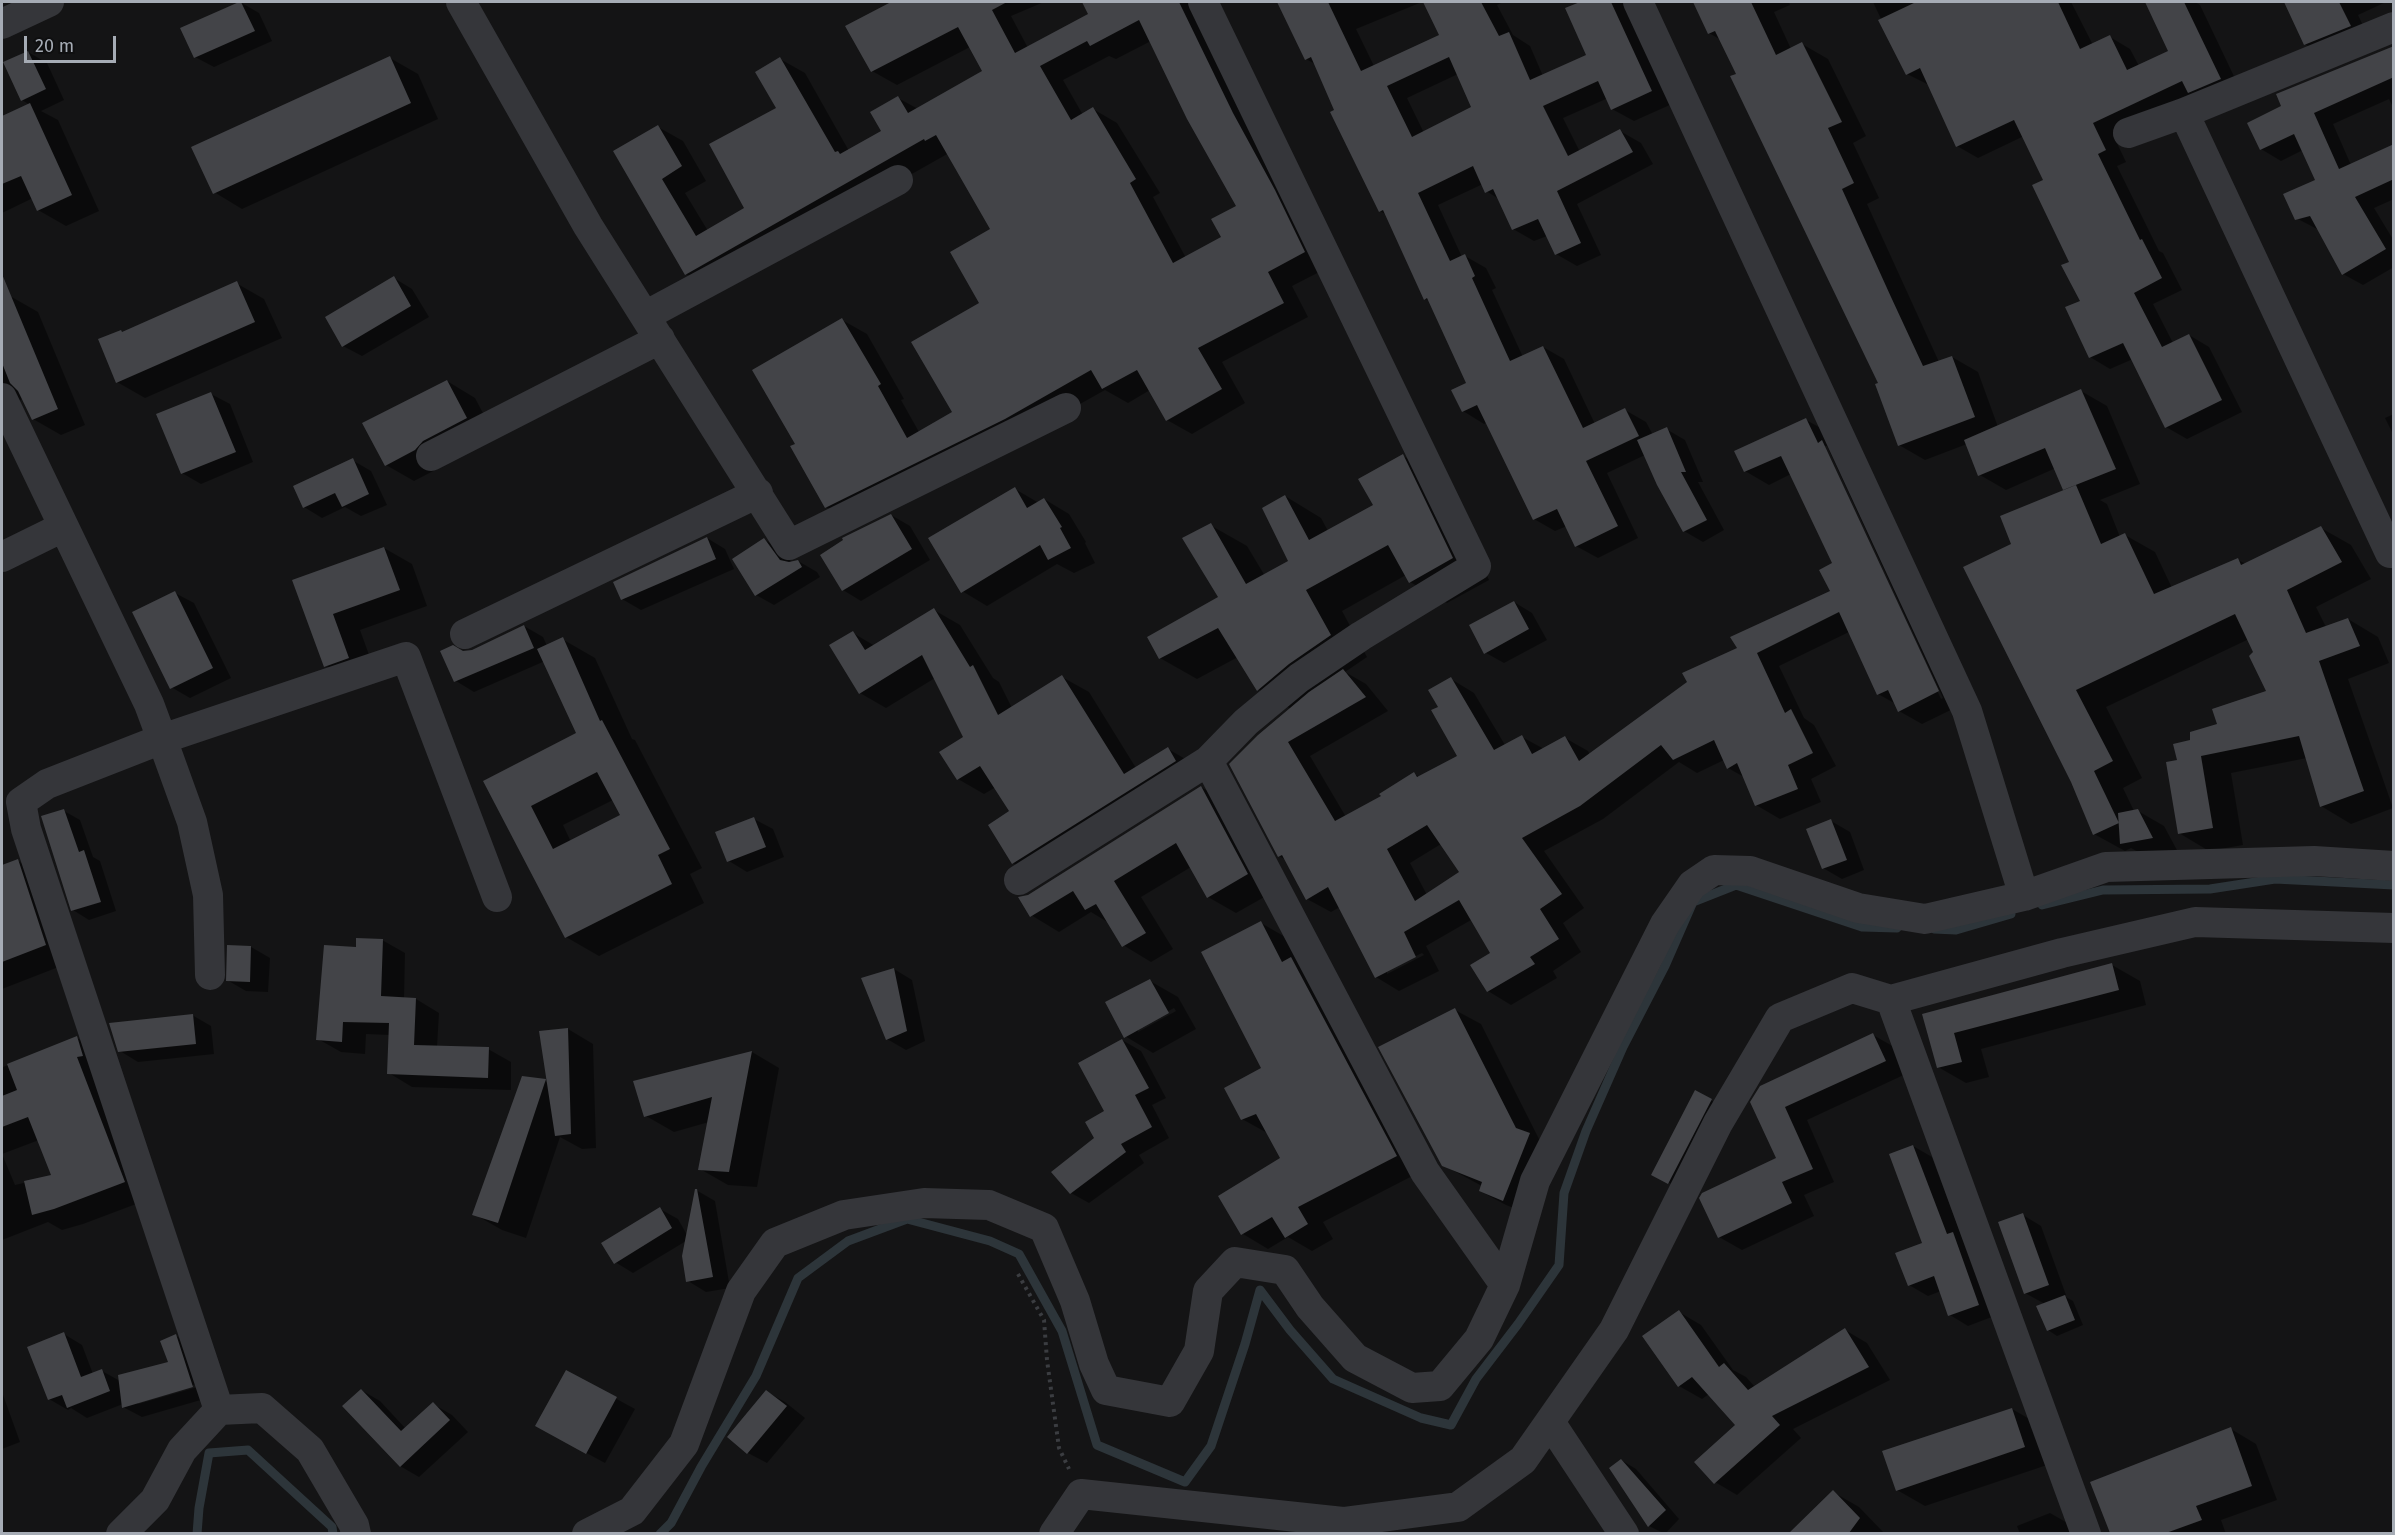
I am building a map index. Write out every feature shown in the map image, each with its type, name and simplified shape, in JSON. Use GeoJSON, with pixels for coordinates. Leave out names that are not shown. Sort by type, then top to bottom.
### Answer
{"type":"FeatureCollection","features":[{"type":"Feature","properties":{"kind":"street"},"geometry":{"type":"LineString","coordinates":[[2,24],[49,2]]}},
{"type":"Feature","properties":{"kind":"street"},"geometry":{"type":"LineString","coordinates":[[461,2],[588,226],[789,545],[1066,408]]}},
{"type":"Feature","properties":{"kind":"street"},"geometry":{"type":"LineString","coordinates":[[1019,880],[1208,762],[1246,722],[1299,678],[1361,636],[1476,566],[1203,2]]}},
{"type":"Feature","properties":{"kind":"street"},"geometry":{"type":"LineString","coordinates":[[1638,2],[1967,711],[2024,896]]}},
{"type":"Feature","properties":{"kind":"street"},"geometry":{"type":"LineString","coordinates":[[2128,133],[2184,113],[2394,27]]}},
{"type":"Feature","properties":{"kind":"street"},"geometry":{"type":"LineString","coordinates":[[2184,113],[2390,553],[2394,551]]}},
{"type":"Feature","properties":{"kind":"street"},"geometry":{"type":"LineString","coordinates":[[431,456],[653,328],[898,180]]}},
{"type":"Feature","properties":{"kind":"street"},"geometry":{"type":"LineString","coordinates":[[2,398],[149,704],[162,738],[192,822],[208,895],[210,975]]}},
{"type":"Feature","properties":{"kind":"street"},"geometry":{"type":"LineString","coordinates":[[465,634],[758,493]]}},
{"type":"Feature","properties":{"kind":"street"},"geometry":{"type":"LineString","coordinates":[[2,557],[63,527]]}},
{"type":"Feature","properties":{"kind":"street"},"geometry":{"type":"LineString","coordinates":[[219,1410],[26,829],[21,802],[47,784],[162,738],[406,657],[497,897]]}},
{"type":"Feature","properties":{"kind":"street"},"geometry":{"type":"LineString","coordinates":[[1208,762],[1425,1172],[1505,1285]]}},
{"type":"Feature","properties":{"kind":"street"},"geometry":{"type":"LineString","coordinates":[[587,1533],[632,1511],[684,1444],[741,1291],[775,1243],[844,1215],[924,1203],[989,1205],[1044,1228],[1075,1301],[1094,1364],[1106,1390],[1170,1402],[1199,1351],[1208,1291],[1235,1262],[1285,1270],[1310,1308],[1355,1358],[1412,1388],[1440,1386],[1479,1339],[1505,1285],[1535,1181],[1665,924],[1692,885],[1714,870],[1750,871],[1858,908],[1925,919],[2024,896],[2106,867],[2314,861],[2394,866]]}},
{"type":"Feature","properties":{"kind":"street"},"geometry":{"type":"LineString","coordinates":[[1054,1533],[1081,1494],[1342,1522],[1458,1507],[1523,1460],[1614,1330],[1718,1123],[1780,1018],[1852,988],[1891,1000],[2062,953],[2196,922],[2394,928]]}},
{"type":"Feature","properties":{"kind":"street"},"geometry":{"type":"LineString","coordinates":[[1891,1000],[2086,1533]]}},
{"type":"Feature","properties":{"kind":"street"},"geometry":{"type":"LineString","coordinates":[[121,1533],[155,1500],[182,1450],[219,1410],[262,1408],[310,1450],[354,1525],[356,1533]]}},
{"type":"Feature","properties":{"kind":"street"},"geometry":{"type":"LineString","coordinates":[[1550,1422],[1624,1533]]}},
{"type":"Feature","properties":{"kind":"path"},"geometry":{"type":"LineString","coordinates":[[1018,1274],[1044,1320],[1059,1448],[1081,1494]]}},
{"type":"Feature","properties":{"kind":"building"},"geometry":{"type":"Polygon","coordinates":[[[239,2],[255,31],[194,58],[180,28],[239,2]]]}},
{"type":"Feature","properties":{"kind":"building"},"geometry":{"type":"Polygon","coordinates":[[[891,2],[1007,2],[992,10],[1015,53],[1088,14],[1082,2],[1179,2],[1305,252],[1268,272],[1284,303],[1198,348],[1222,389],[1166,421],[1137,370],[1102,389],[1091,370],[1005,419],[825,508],[790,446],[795,444],[752,370],[842,318],[881,384],[878,386],[907,438],[952,412],[911,342],[979,303],[950,252],[990,229],[936,135],[925,141],[924,139],[685,275],[613,151],[658,125],[682,166],[662,179],[696,236],[744,208],[709,144],[776,108],[755,72],[780,57],[835,152],[838,151],[840,154],[881,131],[870,112],[898,96],[908,113],[982,71],[958,27],[871,72],[845,26],[891,2]],[[1139,20],[1090,46],[1087,41],[1040,66],[1071,120],[1093,107],[1136,179],[1130,183],[1173,263],[1221,237],[1211,219],[1236,206],[1187,119],[1139,20]]]}},
{"type":"Feature","properties":{"kind":"building"},"geometry":{"type":"Polygon","coordinates":[[[1277,2],[1328,2],[1361,71],[1439,35],[1423,2],[1481,2],[1499,36],[1509,32],[1530,80],[1586,55],[1565,8],[1580,2],[1611,2],[1652,91],[1611,110],[1598,81],[1543,106],[1568,156],[1620,129],[1633,152],[1557,191],[1581,243],[1555,255],[1538,219],[1512,230],[1493,189],[1485,193],[1473,166],[1418,193],[1450,261],[1465,254],[1475,276],[1472,278],[1510,361],[1543,346],[1583,428],[1625,408],[1639,436],[1586,461],[1618,526],[1575,547],[1557,509],[1533,520],[1477,405],[1462,412],[1451,390],[1466,383],[1427,298],[1424,300],[1383,210],[1379,212],[1330,112],[1334,110],[1311,57],[1305,60],[1277,2]],[[1449,57],[1387,86],[1412,137],[1471,107],[1449,57]]]}},
{"type":"Feature","properties":{"kind":"building"},"geometry":{"type":"Polygon","coordinates":[[[1693,2],[1751,2],[1776,55],[1802,42],[1842,122],[1828,128],[1854,183],[1842,189],[1891,297],[1923,366],[1952,356],[1975,417],[1898,446],[1875,384],[1878,383],[1730,76],[1736,74],[1715,31],[1708,34],[1693,2]]]}},
{"type":"Feature","properties":{"kind":"building"},"geometry":{"type":"Polygon","coordinates":[[[1916,2],[2058,2],[2080,49],[2110,35],[2127,70],[2168,51],[2145,2],[2184,2],[2221,79],[2188,93],[2182,81],[2093,123],[2106,150],[2098,154],[2140,240],[2142,239],[2162,278],[2134,293],[2162,347],[2189,334],[2222,400],[2165,428],[2123,343],[2089,358],[2065,307],[2080,301],[2061,265],[2069,262],[2032,185],[2043,180],[2014,120],[1956,147],[1920,68],[1906,75],[1878,20],[1916,2]]]}},
{"type":"Feature","properties":{"kind":"building"},"geometry":{"type":"Polygon","coordinates":[[[2284,2],[2339,2],[2351,26],[2304,45],[2284,2]]]}},
{"type":"Feature","properties":{"kind":"building"},"geometry":{"type":"Polygon","coordinates":[[[2394,46],[2394,77],[2314,113],[2339,169],[2394,144],[2394,179],[2355,197],[2386,249],[2342,275],[2310,216],[2295,220],[2283,194],[2315,180],[2294,134],[2260,150],[2247,123],[2281,106],[2276,94],[2394,46]]]}},
{"type":"Feature","properties":{"kind":"building"},"geometry":{"type":"Polygon","coordinates":[[[28,51],[46,89],[21,101],[3,62],[28,51]]]}},
{"type":"Feature","properties":{"kind":"building"},"geometry":{"type":"Polygon","coordinates":[[[390,56],[411,103],[213,194],[191,147],[390,56]]]}},
{"type":"Feature","properties":{"kind":"building"},"geometry":{"type":"Polygon","coordinates":[[[30,103],[72,195],[37,211],[21,176],[2,184],[2,116],[30,103]]]}},
{"type":"Feature","properties":{"kind":"building"},"geometry":{"type":"Polygon","coordinates":[[[2,274],[58,409],[32,420],[18,391],[10,383],[2,363],[2,274]]]}},
{"type":"Feature","properties":{"kind":"building"},"geometry":{"type":"Polygon","coordinates":[[[394,276],[411,306],[342,347],[325,317],[394,276]]]}},
{"type":"Feature","properties":{"kind":"building"},"geometry":{"type":"Polygon","coordinates":[[[237,281],[255,322],[116,383],[98,339],[121,330],[122,332],[237,281]]]}},
{"type":"Feature","properties":{"kind":"building"},"geometry":{"type":"Polygon","coordinates":[[[447,380],[467,418],[423,441],[415,450],[385,466],[362,423],[447,380]]]}},
{"type":"Feature","properties":{"kind":"building"},"geometry":{"type":"Polygon","coordinates":[[[2081,389],[2116,469],[2063,490],[2045,448],[1978,476],[1964,440],[2081,389]]]}},
{"type":"Feature","properties":{"kind":"building"},"geometry":{"type":"Polygon","coordinates":[[[211,392],[236,452],[181,474],[156,414],[211,392]]]}},
{"type":"Feature","properties":{"kind":"building"},"geometry":{"type":"Polygon","coordinates":[[[1806,418],[1818,443],[1822,440],[1939,691],[1898,712],[1888,690],[1877,695],[1839,612],[1757,653],[1785,713],[1791,709],[1813,753],[1788,765],[1798,789],[1755,806],[1737,763],[1727,769],[1714,740],[1673,760],[1661,745],[1580,806],[1522,838],[1562,894],[1540,909],[1559,939],[1530,957],[1535,964],[1487,992],[1470,965],[1490,953],[1459,900],[1404,932],[1416,957],[1375,978],[1328,887],[1306,900],[1282,855],[1278,857],[1229,764],[1258,735],[1309,692],[1343,669],[1366,697],[1288,742],[1335,821],[1381,796],[1379,794],[1414,772],[1417,777],[1457,756],[1431,710],[1438,707],[1428,690],[1451,677],[1494,750],[1522,735],[1532,754],[1565,736],[1579,761],[1687,682],[1682,673],[1737,648],[1730,637],[1830,591],[1819,570],[1832,563],[1781,456],[1744,472],[1734,451],[1806,418]],[[1427,825],[1387,849],[1415,901],[1459,872],[1427,825]]]}},
{"type":"Feature","properties":{"kind":"building"},"geometry":{"type":"Polygon","coordinates":[[[1667,427],[1686,472],[1681,472],[1707,520],[1683,532],[1657,485],[1637,440],[1667,427]]]}},
{"type":"Feature","properties":{"kind":"building"},"geometry":{"type":"Polygon","coordinates":[[[1403,454],[1453,558],[1409,583],[1388,545],[1306,590],[1331,635],[1289,664],[1257,691],[1218,628],[1159,659],[1147,637],[1218,597],[1182,538],[1211,523],[1246,584],[1288,561],[1262,508],[1285,495],[1309,540],[1373,505],[1358,479],[1403,454]]]}},
{"type":"Feature","properties":{"kind":"building"},"geometry":{"type":"Polygon","coordinates":[[[353,458],[369,494],[342,507],[335,493],[303,508],[293,486],[353,458]]]}},
{"type":"Feature","properties":{"kind":"building"},"geometry":{"type":"Polygon","coordinates":[[[2076,485],[2101,544],[2125,533],[2154,594],[2238,558],[2241,565],[2321,526],[2342,562],[2287,590],[2306,633],[2348,618],[2360,646],[2319,661],[2364,791],[2320,807],[2299,736],[2201,756],[2213,828],[2178,834],[2166,762],[2177,760],[2173,744],[2190,740],[2190,732],[2217,724],[2212,709],[2266,691],[2249,656],[2253,652],[2235,614],[2076,690],[2113,761],[2094,771],[2119,823],[2093,835],[2071,782],[1963,567],[2011,544],[2000,516],[2076,485]]]}},
{"type":"Feature","properties":{"kind":"building"},"geometry":{"type":"Polygon","coordinates":[[[1015,487],[1027,508],[1044,498],[1062,527],[1060,528],[1071,548],[1048,560],[1040,545],[961,593],[928,538],[1015,487]]]}},
{"type":"Feature","properties":{"kind":"building"},"geometry":{"type":"Polygon","coordinates":[[[891,514],[912,549],[842,591],[820,555],[843,540],[842,538],[891,514]]]}},
{"type":"Feature","properties":{"kind":"building"},"geometry":{"type":"Polygon","coordinates":[[[707,537],[716,559],[621,600],[613,582],[707,537]]]}},
{"type":"Feature","properties":{"kind":"building"},"geometry":{"type":"Polygon","coordinates":[[[764,538],[780,560],[789,562],[798,560],[802,567],[755,596],[732,559],[764,538]]]}},
{"type":"Feature","properties":{"kind":"building"},"geometry":{"type":"Polygon","coordinates":[[[384,547],[400,590],[333,614],[349,658],[324,667],[292,580],[384,547]]]}},
{"type":"Feature","properties":{"kind":"building"},"geometry":{"type":"Polygon","coordinates":[[[175,591],[213,668],[170,689],[132,612],[175,591]]]}},
{"type":"Feature","properties":{"kind":"building"},"geometry":{"type":"Polygon","coordinates":[[[1514,601],[1529,629],[1484,654],[1469,625],[1514,601]]]}},
{"type":"Feature","properties":{"kind":"building"},"geometry":{"type":"Polygon","coordinates":[[[934,608],[970,667],[973,665],[998,715],[1062,675],[1124,774],[1168,747],[1176,761],[1012,864],[988,825],[1009,811],[980,766],[957,780],[939,752],[963,737],[922,655],[859,694],[829,645],[853,631],[865,650],[934,608]]]}},
{"type":"Feature","properties":{"kind":"building"},"geometry":{"type":"Polygon","coordinates":[[[524,625],[534,648],[454,682],[440,651],[453,645],[463,651],[472,650],[524,625]]]}},
{"type":"Feature","properties":{"kind":"building"},"geometry":{"type":"Polygon","coordinates":[[[563,637],[600,721],[602,720],[670,849],[658,855],[672,884],[565,938],[483,781],[576,733],[537,649],[563,637]],[[597,772],[531,806],[553,849],[620,815],[597,772]]]}},
{"type":"Feature","properties":{"kind":"building"},"geometry":{"type":"Polygon","coordinates":[[[1201,786],[1248,874],[1207,898],[1176,843],[1114,881],[1146,933],[1122,947],[1096,904],[1085,910],[1073,891],[1030,917],[1018,897],[1028,895],[1201,786]]]}},
{"type":"Feature","properties":{"kind":"building"},"geometry":{"type":"Polygon","coordinates":[[[64,809],[79,852],[84,850],[101,902],[71,911],[41,816],[64,809]]]}},
{"type":"Feature","properties":{"kind":"building"},"geometry":{"type":"Polygon","coordinates":[[[2138,809],[2153,838],[2120,844],[2118,813],[2138,809]]]}},
{"type":"Feature","properties":{"kind":"building"},"geometry":{"type":"Polygon","coordinates":[[[754,817],[766,847],[727,862],[715,832],[754,817]]]}},
{"type":"Feature","properties":{"kind":"building"},"geometry":{"type":"Polygon","coordinates":[[[1831,819],[1847,860],[1822,869],[1806,829],[1831,819]]]}},
{"type":"Feature","properties":{"kind":"building"},"geometry":{"type":"Polygon","coordinates":[[[18,859],[46,945],[2,962],[2,865],[18,859]]]}},
{"type":"Feature","properties":{"kind":"building"},"geometry":{"type":"Polygon","coordinates":[[[1261,921],[1282,962],[1291,957],[1397,1156],[1298,1207],[1308,1224],[1285,1238],[1272,1217],[1241,1235],[1218,1196],[1280,1158],[1256,1114],[1241,1120],[1224,1088],[1261,1068],[1201,952],[1261,921]]]}},
{"type":"Feature","properties":{"kind":"building"},"geometry":{"type":"Polygon","coordinates":[[[356,938],[383,939],[381,996],[416,998],[414,1045],[489,1047],[488,1078],[387,1074],[389,1023],[343,1022],[342,1042],[316,1040],[324,945],[356,947],[356,938]]]}},
{"type":"Feature","properties":{"kind":"building"},"geometry":{"type":"Polygon","coordinates":[[[227,945],[251,946],[250,982],[226,981],[227,945]]]}},
{"type":"Feature","properties":{"kind":"building"},"geometry":{"type":"Polygon","coordinates":[[[2112,963],[2119,990],[1954,1033],[1962,1062],[1937,1068],[1922,1014],[2112,963]]]}},
{"type":"Feature","properties":{"kind":"building"},"geometry":{"type":"Polygon","coordinates":[[[894,968],[907,1031],[886,1040],[861,978],[894,968]]]}},
{"type":"Feature","properties":{"kind":"building"},"geometry":{"type":"Polygon","coordinates":[[[1150,979],[1169,1013],[1124,1038],[1105,1002],[1150,979]]]}},
{"type":"Feature","properties":{"kind":"building"},"geometry":{"type":"Polygon","coordinates":[[[1455,1008],[1516,1128],[1530,1133],[1503,1201],[1479,1191],[1482,1182],[1442,1166],[1378,1047],[1455,1008]]]}},
{"type":"Feature","properties":{"kind":"building"},"geometry":{"type":"Polygon","coordinates":[[[193,1014],[196,1044],[118,1052],[109,1023],[193,1014]]]}},
{"type":"Feature","properties":{"kind":"building"},"geometry":{"type":"Polygon","coordinates":[[[568,1028],[571,1134],[555,1136],[539,1031],[568,1028]]]}},
{"type":"Feature","properties":{"kind":"building"},"geometry":{"type":"Polygon","coordinates":[[[1873,1033],[1886,1061],[1785,1107],[1813,1169],[1782,1182],[1792,1203],[1718,1238],[1699,1198],[1702,1193],[1776,1158],[1750,1102],[1760,1086],[1873,1033]]]}},
{"type":"Feature","properties":{"kind":"building"},"geometry":{"type":"Polygon","coordinates":[[[77,1036],[83,1056],[77,1057],[125,1182],[32,1215],[24,1181],[51,1175],[28,1117],[2,1127],[2,1096],[17,1090],[7,1064],[77,1036]]]}},
{"type":"Feature","properties":{"kind":"building"},"geometry":{"type":"Polygon","coordinates":[[[1122,1039],[1149,1088],[1135,1095],[1152,1127],[1121,1144],[1126,1152],[1070,1194],[1051,1172],[1094,1138],[1085,1122],[1104,1111],[1078,1063],[1122,1039]]]}},
{"type":"Feature","properties":{"kind":"building"},"geometry":{"type":"Polygon","coordinates":[[[752,1051],[729,1172],[698,1170],[712,1097],[644,1117],[633,1081],[752,1051]]]}},
{"type":"Feature","properties":{"kind":"building"},"geometry":{"type":"Polygon","coordinates":[[[522,1076],[546,1079],[498,1223],[472,1215],[522,1076]]]}},
{"type":"Feature","properties":{"kind":"building"},"geometry":{"type":"Polygon","coordinates":[[[1695,1090],[1712,1099],[1668,1184],[1651,1175],[1695,1090]]]}},
{"type":"Feature","properties":{"kind":"building"},"geometry":{"type":"Polygon","coordinates":[[[1913,1145],[1947,1234],[1953,1232],[1979,1305],[1948,1316],[1934,1276],[1908,1286],[1895,1253],[1922,1243],[1889,1154],[1913,1145]]]}},
{"type":"Feature","properties":{"kind":"building"},"geometry":{"type":"Polygon","coordinates":[[[695,1189],[697,1189],[713,1277],[686,1282],[682,1256],[695,1189]]]}},
{"type":"Feature","properties":{"kind":"building"},"geometry":{"type":"Polygon","coordinates":[[[660,1207],[672,1228],[614,1264],[601,1243],[660,1207]]]}},
{"type":"Feature","properties":{"kind":"building"},"geometry":{"type":"Polygon","coordinates":[[[2023,1213],[2049,1285],[2024,1294],[1998,1222],[2023,1213]]]}},
{"type":"Feature","properties":{"kind":"building"},"geometry":{"type":"Polygon","coordinates":[[[2065,1295],[2075,1320],[2047,1331],[2036,1306],[2065,1295]]]}},
{"type":"Feature","properties":{"kind":"building"},"geometry":{"type":"Polygon","coordinates":[[[1679,1310],[1719,1367],[1724,1363],[1748,1390],[1845,1328],[1869,1367],[1772,1416],[1780,1425],[1714,1484],[1694,1462],[1735,1425],[1692,1377],[1678,1387],[1642,1336],[1679,1310]]]}},
{"type":"Feature","properties":{"kind":"building"},"geometry":{"type":"Polygon","coordinates":[[[64,1332],[81,1377],[102,1369],[110,1391],[67,1408],[62,1395],[48,1400],[27,1347],[64,1332]]]}},
{"type":"Feature","properties":{"kind":"building"},"geometry":{"type":"Polygon","coordinates":[[[176,1334],[193,1387],[122,1408],[118,1375],[168,1362],[160,1341],[176,1334]]]}},
{"type":"Feature","properties":{"kind":"building"},"geometry":{"type":"Polygon","coordinates":[[[566,1370],[617,1397],[586,1454],[535,1426],[566,1370]]]}},
{"type":"Feature","properties":{"kind":"building"},"geometry":{"type":"Polygon","coordinates":[[[361,1389],[401,1431],[433,1402],[450,1420],[400,1467],[342,1406],[361,1389]]]}},
{"type":"Feature","properties":{"kind":"building"},"geometry":{"type":"Polygon","coordinates":[[[766,1390],[787,1406],[747,1454],[727,1437],[766,1390]]]}},
{"type":"Feature","properties":{"kind":"building"},"geometry":{"type":"Polygon","coordinates":[[[2012,1408],[2025,1447],[1896,1491],[1882,1451],[2012,1408]]]}},
{"type":"Feature","properties":{"kind":"building"},"geometry":{"type":"Polygon","coordinates":[[[2231,1427],[2252,1486],[2196,1506],[2202,1520],[2166,1533],[2110,1533],[2090,1482],[2231,1427]]]}},
{"type":"Feature","properties":{"kind":"building"},"geometry":{"type":"Polygon","coordinates":[[[1621,1459],[1666,1510],[1648,1527],[1609,1468],[1621,1459]]]}},
{"type":"Feature","properties":{"kind":"building"},"geometry":{"type":"Polygon","coordinates":[[[1833,1490],[1860,1518],[1849,1533],[1789,1533],[1833,1490]]]}},
{"type":"Feature","properties":{"kind":"waterway"},"geometry":{"type":"LineString","coordinates":[[2042,905],[2103,890],[2210,889],[2275,879],[2394,885]]}},
{"type":"Feature","properties":{"kind":"waterway"},"geometry":{"type":"LineString","coordinates":[[660,1534],[671,1523],[701,1467],[756,1376],[798,1278],[848,1241],[907,1219],[990,1241],[1019,1254],[1062,1331],[1097,1445],[1185,1482],[1211,1446],[1245,1344],[1260,1290],[1290,1330],[1333,1379],[1421,1418],[1451,1425],[1476,1379],[1559,1265],[1564,1193],[1586,1131],[1623,1047],[1665,966],[1693,902],[1736,885],[1862,927],[1897,928]]}},
{"type":"Feature","properties":{"kind":"waterway"},"geometry":{"type":"LineString","coordinates":[[1934,929],[1956,930],[2011,914]]}},
{"type":"Feature","properties":{"kind":"waterway"},"geometry":{"type":"LineString","coordinates":[[197,1534],[199,1508],[209,1453],[248,1450],[332,1527],[333,1534]]}}]}
